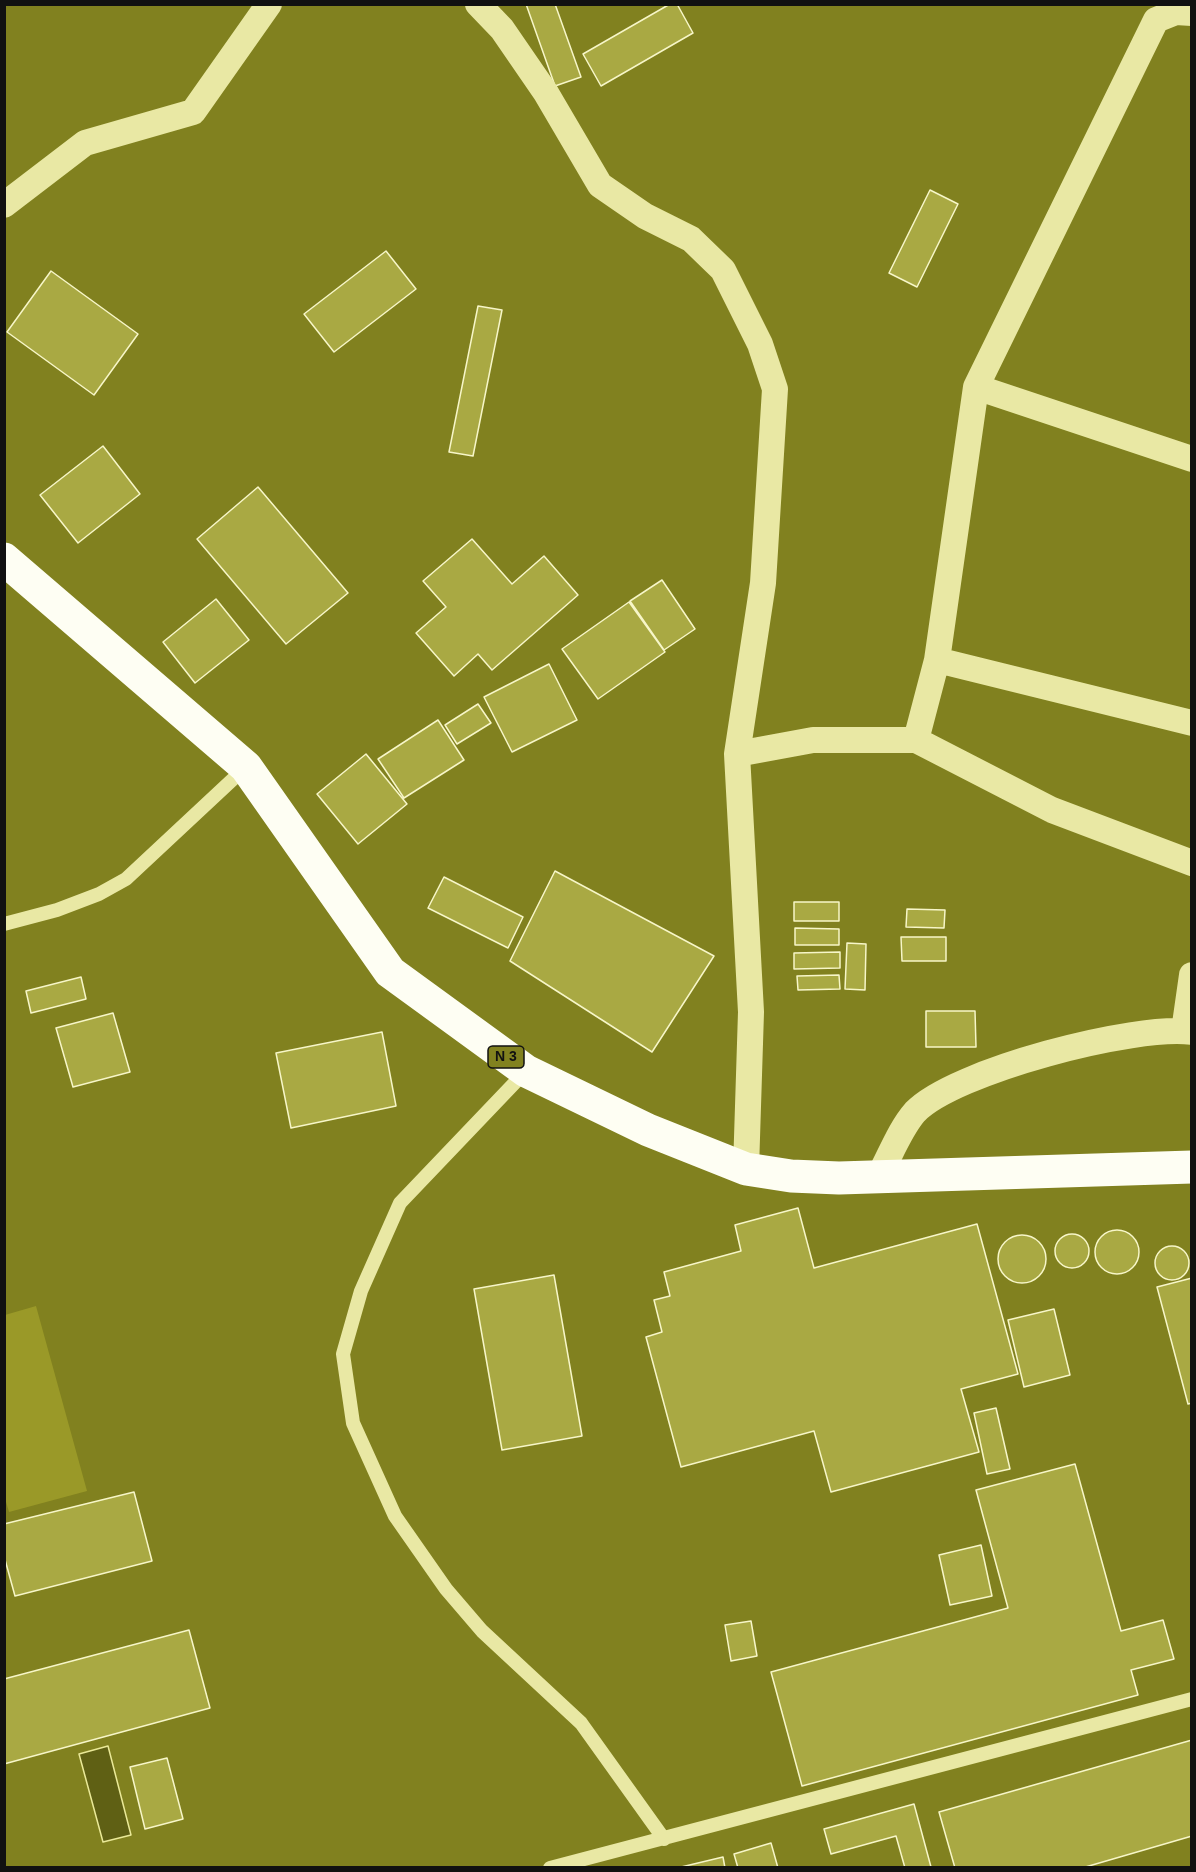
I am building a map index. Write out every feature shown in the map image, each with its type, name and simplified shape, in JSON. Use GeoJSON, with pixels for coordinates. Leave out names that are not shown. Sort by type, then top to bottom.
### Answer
{"type":"FeatureCollection","features":[{"type":"Feature","properties":{"kind":"highway","name":"N 3"},"geometry":{"type":"LineString","coordinates":[[4,559],[246,767],[390,972],[526,1071],[648,1130],[746,1169],[791,1176],[879,1176],[1191,1167]]}},
{"type":"Feature","properties":{"kind":"street"},"geometry":{"type":"LineString","coordinates":[[4,205],[85,143],[193,112],[269,4]]}},
{"type":"Feature","properties":{"kind":"street"},"geometry":{"type":"LineString","coordinates":[[478,4],[502,29],[546,93],[600,184],[645,216],[691,239],[723,270],[760,344],[775,389],[763,583],[737,754],[752,1012],[746,1169]]}},
{"type":"Feature","properties":{"kind":"street"},"geometry":{"type":"LineString","coordinates":[[916,740],[937,660],[976,387],[1156,20],[1176,12],[1191,13]]}},
{"type":"Feature","properties":{"kind":"street"},"geometry":{"type":"LineString","coordinates":[[976,387],[1191,459]]}},
{"type":"Feature","properties":{"kind":"street"},"geometry":{"type":"LineString","coordinates":[[937,660],[1191,723]]}},
{"type":"Feature","properties":{"kind":"street"},"geometry":{"type":"LineString","coordinates":[[737,754],[813,740],[916,740],[1053,810],[1191,863]]}},
{"type":"Feature","properties":{"kind":"street"},"geometry":{"type":"LineString","coordinates":[[879,1176],[914,1113],[933,1097],[954,1086],[1001,1068],[1076,1047],[1134,1036],[1188,1032],[1191,975]]}},
{"type":"Feature","properties":{"kind":"lane"},"geometry":{"type":"LineString","coordinates":[[4,924],[57,910],[126,879],[246,767]]}},
{"type":"Feature","properties":{"kind":"lane"},"geometry":{"type":"LineString","coordinates":[[526,1071],[400,1203],[360,1291],[343,1353],[353,1422],[395,1516],[446,1589],[482,1631],[581,1723],[664,1839]]}},
{"type":"Feature","properties":{"kind":"lane"},"geometry":{"type":"LineString","coordinates":[[550,1868],[1191,1700]]}},
{"type":"Feature","properties":{"kind":"shaded area"},"geometry":{"type":"Polygon","coordinates":[[[36,1306],[87,1491],[9,1512],[4,1495],[5,1315],[36,1306]]]}},
{"type":"Feature","properties":{"kind":"shaded area"},"geometry":{"type":"Polygon","coordinates":[[[108,1746],[131,1835],[103,1842],[79,1754],[108,1746]]]}},
{"type":"Feature","properties":{"kind":"building"},"geometry":{"type":"Polygon","coordinates":[[[526,4],[555,4],[581,77],[555,86],[526,4]]]}},
{"type":"Feature","properties":{"kind":"building"},"geometry":{"type":"Polygon","coordinates":[[[670,4],[677,4],[693,33],[601,86],[583,54],[670,4]]]}},
{"type":"Feature","properties":{"kind":"building"},"geometry":{"type":"Polygon","coordinates":[[[930,190],[958,204],[917,287],[889,273],[930,190]]]}},
{"type":"Feature","properties":{"kind":"building"},"geometry":{"type":"Polygon","coordinates":[[[386,251],[416,289],[334,352],[304,314],[386,251]]]}},
{"type":"Feature","properties":{"kind":"building"},"geometry":{"type":"Polygon","coordinates":[[[51,271],[138,334],[94,395],[7,332],[51,271]]]}},
{"type":"Feature","properties":{"kind":"building"},"geometry":{"type":"Polygon","coordinates":[[[478,306],[502,310],[473,456],[449,452],[478,306]]]}},
{"type":"Feature","properties":{"kind":"building"},"geometry":{"type":"Polygon","coordinates":[[[103,446],[140,494],[78,543],[40,495],[103,446]]]}},
{"type":"Feature","properties":{"kind":"building"},"geometry":{"type":"Polygon","coordinates":[[[258,487],[348,593],[286,644],[197,539],[258,487]]]}},
{"type":"Feature","properties":{"kind":"building"},"geometry":{"type":"Polygon","coordinates":[[[472,539],[512,584],[544,556],[578,595],[492,670],[478,654],[454,676],[416,633],[446,607],[423,581],[472,539]]]}},
{"type":"Feature","properties":{"kind":"building"},"geometry":{"type":"Polygon","coordinates":[[[662,580],[695,629],[664,650],[630,601],[662,580]]]}},
{"type":"Feature","properties":{"kind":"building"},"geometry":{"type":"Polygon","coordinates":[[[216,599],[249,640],[195,683],[163,642],[216,599]]]}},
{"type":"Feature","properties":{"kind":"building"},"geometry":{"type":"Polygon","coordinates":[[[629,602],[665,652],[598,699],[562,649],[629,602]]]}},
{"type":"Feature","properties":{"kind":"building"},"geometry":{"type":"Polygon","coordinates":[[[549,664],[577,720],[512,752],[484,697],[549,664]]]}},
{"type":"Feature","properties":{"kind":"building"},"geometry":{"type":"Polygon","coordinates":[[[478,704],[491,723],[457,744],[445,725],[478,704]]]}},
{"type":"Feature","properties":{"kind":"building"},"geometry":{"type":"Polygon","coordinates":[[[438,720],[464,760],[404,798],[378,759],[438,720]]]}},
{"type":"Feature","properties":{"kind":"building"},"geometry":{"type":"Polygon","coordinates":[[[366,754],[407,804],[358,844],[317,794],[366,754]]]}},
{"type":"Feature","properties":{"kind":"building"},"geometry":{"type":"Polygon","coordinates":[[[555,871],[714,956],[652,1052],[510,961],[555,871]]]}},
{"type":"Feature","properties":{"kind":"building"},"geometry":{"type":"Polygon","coordinates":[[[444,877],[523,917],[508,948],[428,908],[444,877]]]}},
{"type":"Feature","properties":{"kind":"building"},"geometry":{"type":"Polygon","coordinates":[[[794,902],[839,902],[839,921],[794,921],[794,902]]]}},
{"type":"Feature","properties":{"kind":"building"},"geometry":{"type":"Polygon","coordinates":[[[907,909],[945,910],[944,928],[906,927],[907,909]]]}},
{"type":"Feature","properties":{"kind":"building"},"geometry":{"type":"Polygon","coordinates":[[[795,928],[839,929],[839,945],[795,945],[795,928]]]}},
{"type":"Feature","properties":{"kind":"building"},"geometry":{"type":"Polygon","coordinates":[[[901,937],[946,937],[946,961],[902,961],[901,937]]]}},
{"type":"Feature","properties":{"kind":"building"},"geometry":{"type":"Polygon","coordinates":[[[847,943],[866,944],[865,990],[845,989],[847,943]]]}},
{"type":"Feature","properties":{"kind":"building"},"geometry":{"type":"Polygon","coordinates":[[[840,952],[840,968],[794,969],[794,953],[840,952]]]}},
{"type":"Feature","properties":{"kind":"building"},"geometry":{"type":"Polygon","coordinates":[[[839,975],[840,989],[798,990],[797,976],[839,975]]]}},
{"type":"Feature","properties":{"kind":"building"},"geometry":{"type":"Polygon","coordinates":[[[81,977],[86,999],[31,1013],[26,991],[81,977]]]}},
{"type":"Feature","properties":{"kind":"building"},"geometry":{"type":"Polygon","coordinates":[[[926,1011],[975,1011],[976,1047],[926,1047],[926,1011]]]}},
{"type":"Feature","properties":{"kind":"building"},"geometry":{"type":"Polygon","coordinates":[[[113,1013],[130,1072],[73,1087],[56,1028],[113,1013]]]}},
{"type":"Feature","properties":{"kind":"building"},"geometry":{"type":"Polygon","coordinates":[[[382,1032],[396,1106],[291,1128],[276,1053],[382,1032]]]}},
{"type":"Feature","properties":{"kind":"building"},"geometry":{"type":"Polygon","coordinates":[[[798,1208],[814,1268],[977,1224],[1018,1374],[961,1389],[979,1452],[831,1492],[814,1431],[681,1467],[646,1337],[662,1332],[654,1300],[670,1296],[664,1272],[741,1251],[735,1225],[798,1208]]]}},
{"type":"Feature","properties":{"kind":"building"},"geometry":{"type":"Polygon","coordinates":[[[1117,1230],[1132,1237],[1139,1252],[1132,1267],[1117,1274],[1102,1267],[1095,1252],[1102,1237],[1117,1230]]]}},
{"type":"Feature","properties":{"kind":"building"},"geometry":{"type":"Polygon","coordinates":[[[1072,1234],[1084,1239],[1089,1251],[1084,1263],[1072,1268],[1060,1263],[1055,1251],[1060,1239],[1072,1234]]]}},
{"type":"Feature","properties":{"kind":"building"},"geometry":{"type":"Polygon","coordinates":[[[1022,1235],[1039,1242],[1046,1259],[1039,1276],[1022,1283],[1005,1276],[998,1259],[1005,1242],[1022,1235]]]}},
{"type":"Feature","properties":{"kind":"building"},"geometry":{"type":"Polygon","coordinates":[[[1172,1246],[1184,1251],[1189,1263],[1184,1275],[1172,1280],[1160,1275],[1155,1263],[1160,1251],[1172,1246]]]}},
{"type":"Feature","properties":{"kind":"building"},"geometry":{"type":"Polygon","coordinates":[[[554,1275],[582,1436],[502,1450],[474,1289],[554,1275]]]}},
{"type":"Feature","properties":{"kind":"building"},"geometry":{"type":"Polygon","coordinates":[[[1192,1278],[1192,1403],[1188,1404],[1157,1287],[1192,1278]]]}},
{"type":"Feature","properties":{"kind":"building"},"geometry":{"type":"Polygon","coordinates":[[[1054,1309],[1070,1375],[1024,1387],[1008,1320],[1054,1309]]]}},
{"type":"Feature","properties":{"kind":"building"},"geometry":{"type":"Polygon","coordinates":[[[996,1408],[1010,1469],[987,1474],[974,1413],[996,1408]]]}},
{"type":"Feature","properties":{"kind":"building"},"geometry":{"type":"Polygon","coordinates":[[[1075,1464],[1121,1631],[1163,1620],[1174,1659],[1131,1670],[1138,1695],[802,1786],[771,1672],[1008,1608],[976,1490],[1075,1464]]]}},
{"type":"Feature","properties":{"kind":"building"},"geometry":{"type":"Polygon","coordinates":[[[134,1492],[152,1561],[15,1596],[4,1556],[4,1524],[134,1492]]]}},
{"type":"Feature","properties":{"kind":"building"},"geometry":{"type":"Polygon","coordinates":[[[981,1545],[992,1596],[950,1605],[939,1555],[981,1545]]]}},
{"type":"Feature","properties":{"kind":"building"},"geometry":{"type":"Polygon","coordinates":[[[751,1621],[757,1656],[731,1661],[725,1625],[751,1621]]]}},
{"type":"Feature","properties":{"kind":"building"},"geometry":{"type":"Polygon","coordinates":[[[189,1630],[210,1708],[4,1764],[4,1679],[189,1630]]]}},
{"type":"Feature","properties":{"kind":"building"},"geometry":{"type":"Polygon","coordinates":[[[1192,1740],[1192,1836],[1082,1868],[955,1868],[939,1812],[1192,1740]]]}},
{"type":"Feature","properties":{"kind":"building"},"geometry":{"type":"Polygon","coordinates":[[[167,1758],[183,1819],[145,1829],[130,1767],[167,1758]]]}},
{"type":"Feature","properties":{"kind":"building"},"geometry":{"type":"Polygon","coordinates":[[[914,1804],[931,1867],[905,1868],[896,1836],[831,1854],[824,1829],[914,1804]]]}},
{"type":"Feature","properties":{"kind":"building"},"geometry":{"type":"Polygon","coordinates":[[[771,1843],[778,1868],[738,1868],[734,1854],[771,1843]]]}},
{"type":"Feature","properties":{"kind":"building"},"geometry":{"type":"Polygon","coordinates":[[[723,1857],[725,1868],[677,1868],[723,1857]]]}}]}
